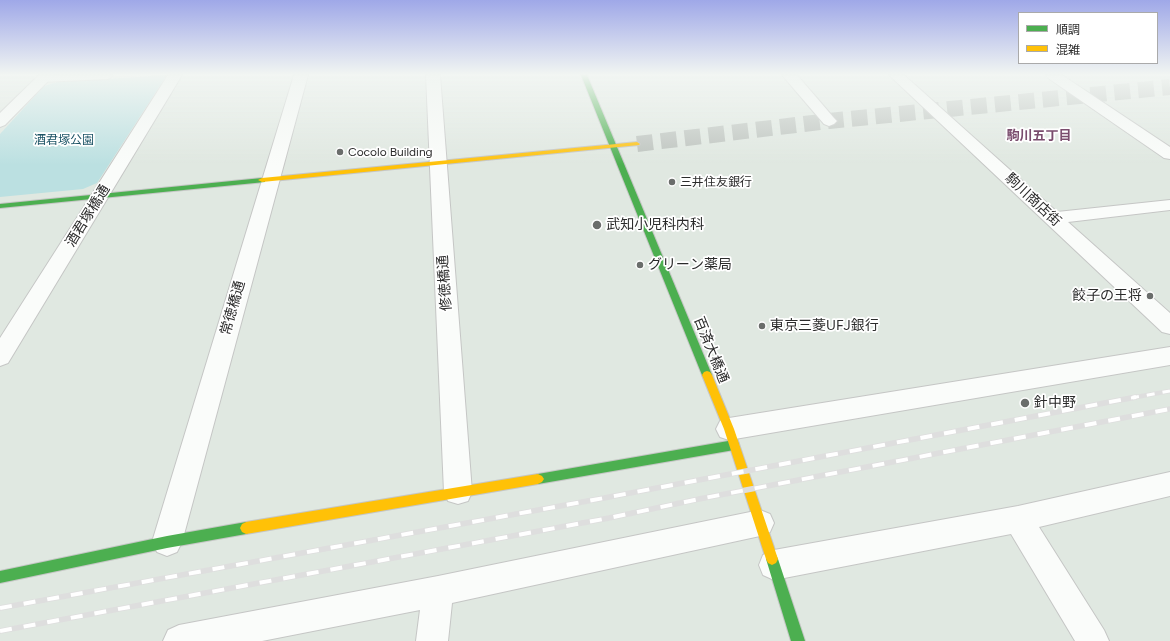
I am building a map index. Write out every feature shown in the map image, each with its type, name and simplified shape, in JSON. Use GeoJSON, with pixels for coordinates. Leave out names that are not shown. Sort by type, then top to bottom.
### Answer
{"type":"FeatureCollection","features":[{"type":"Feature","properties":{"kind":"street"},"geometry":{"type":"LineString","coordinates":[[0,122],[17,105]]}},
{"type":"Feature","properties":{"kind":"street","name":"酒君塚橋通"},"geometry":{"type":"LineString","coordinates":[[0,357],[156,105]]}},
{"type":"Feature","properties":{"kind":"street","name":"常徳橋通"},"geometry":{"type":"LineString","coordinates":[[167,542],[292,105]]}},
{"type":"Feature","properties":{"kind":"street","name":"修徳橋通"},"geometry":{"type":"LineString","coordinates":[[435,105],[458,492]]}},
{"type":"Feature","properties":{"kind":"street","name":"百済大橋通"},"geometry":{"type":"LineString","coordinates":[[596,105],[731,437],[774,564],[798,641]]}},
{"type":"Feature","properties":{"kind":"street"},"geometry":{"type":"LineString","coordinates":[[815,105],[829,121]]}},
{"type":"Feature","properties":{"kind":"street","name":"駒川商店街"},"geometry":{"type":"LineString","coordinates":[[929,105],[1170,326]]}},
{"type":"Feature","properties":{"kind":"street"},"geometry":{"type":"LineString","coordinates":[[1096,105],[1170,154]]}},
{"type":"Feature","properties":{"kind":"street"},"geometry":{"type":"LineString","coordinates":[[0,206],[637,144]]}},
{"type":"Feature","properties":{"kind":"street"},"geometry":{"type":"LineString","coordinates":[[1052,218],[1170,205]]}},
{"type":"Feature","properties":{"kind":"street"},"geometry":{"type":"LineString","coordinates":[[0,576],[167,542],[458,492],[731,437],[1170,356]]}},
{"type":"Feature","properties":{"kind":"street"},"geometry":{"type":"LineString","coordinates":[[774,564],[1018,519],[1170,484]]}},
{"type":"Feature","properties":{"kind":"street"},"geometry":{"type":"LineString","coordinates":[[1018,519],[1093,641]]}},
{"type":"Feature","properties":{"kind":"street"},"geometry":{"type":"LineString","coordinates":[[179,641],[438,591],[760,523]]}},
{"type":"Feature","properties":{"kind":"street"},"geometry":{"type":"LineString","coordinates":[[432,641],[438,591]]}},
{"type":"Feature","properties":{"kind":"green space","name":"酒君塚公園"},"geometry":{"type":"Polygon","coordinates":[[[27,105],[148,105],[97,183],[83,189],[0,197],[0,134],[27,105]]]}},
{"type":"Feature","properties":{"kind":"tunnel"},"geometry":{"type":"LineString","coordinates":[[637,144],[829,121],[990,105]]}},
{"type":"Feature","properties":{"kind":"railway"},"geometry":{"type":"LineString","coordinates":[[1131,398],[1170,391]]}},
{"type":"Feature","properties":{"kind":"railway"},"geometry":{"type":"LineString","coordinates":[[0,608],[604,498],[1136,397]]}},
{"type":"Feature","properties":{"kind":"railway"},"geometry":{"type":"LineString","coordinates":[[0,631],[609,518],[699,499],[1170,409]]}},
{"type":"Feature","properties":{"kind":"traffic: fast"},"geometry":{"type":"LineString","coordinates":[[596,105],[707,375]]}},
{"type":"Feature","properties":{"kind":"traffic: fast"},"geometry":{"type":"LineString","coordinates":[[0,206],[262,180]]}},
{"type":"Feature","properties":{"kind":"traffic: fast"},"geometry":{"type":"LineString","coordinates":[[538,479],[734,445]]}},
{"type":"Feature","properties":{"kind":"traffic: fast"},"geometry":{"type":"LineString","coordinates":[[0,577],[167,542],[246,528]]}},
{"type":"Feature","properties":{"kind":"traffic: fast"},"geometry":{"type":"LineString","coordinates":[[772,559],[798,641]]}},
{"type":"Feature","properties":{"kind":"traffic: slow"},"geometry":{"type":"LineString","coordinates":[[262,180],[637,144]]}},
{"type":"Feature","properties":{"kind":"traffic: slow"},"geometry":{"type":"LineString","coordinates":[[707,375],[729,429],[772,559]]}},
{"type":"Feature","properties":{"kind":"traffic: slow"},"geometry":{"type":"LineString","coordinates":[[246,528],[538,479]]}},
{"type":"Feature","properties":{"kind":"place","name":"Cocolo Building"},"geometry":{"type":"Point","coordinates":[340,152]}},
{"type":"Feature","properties":{"kind":"place","name":"三井住友銀行"},"geometry":{"type":"Point","coordinates":[672,182]}},
{"type":"Feature","properties":{"kind":"place","name":"武知小児科内科"},"geometry":{"type":"Point","coordinates":[597,225]}},
{"type":"Feature","properties":{"kind":"place","name":"グリーン薬局"},"geometry":{"type":"Point","coordinates":[640,265]}},
{"type":"Feature","properties":{"kind":"place","name":"餃子の王将"},"geometry":{"type":"Point","coordinates":[1150,296]}},
{"type":"Feature","properties":{"kind":"place","name":"東京三菱UFJ銀行"},"geometry":{"type":"Point","coordinates":[762,326]}},
{"type":"Feature","properties":{"kind":"place","name":"針中野"},"geometry":{"type":"Point","coordinates":[1025,403]}},
{"type":"Feature","properties":{"kind":"district","name":"駒川五丁目"},"geometry":{"type":"Point","coordinates":[1039,136]}}]}
